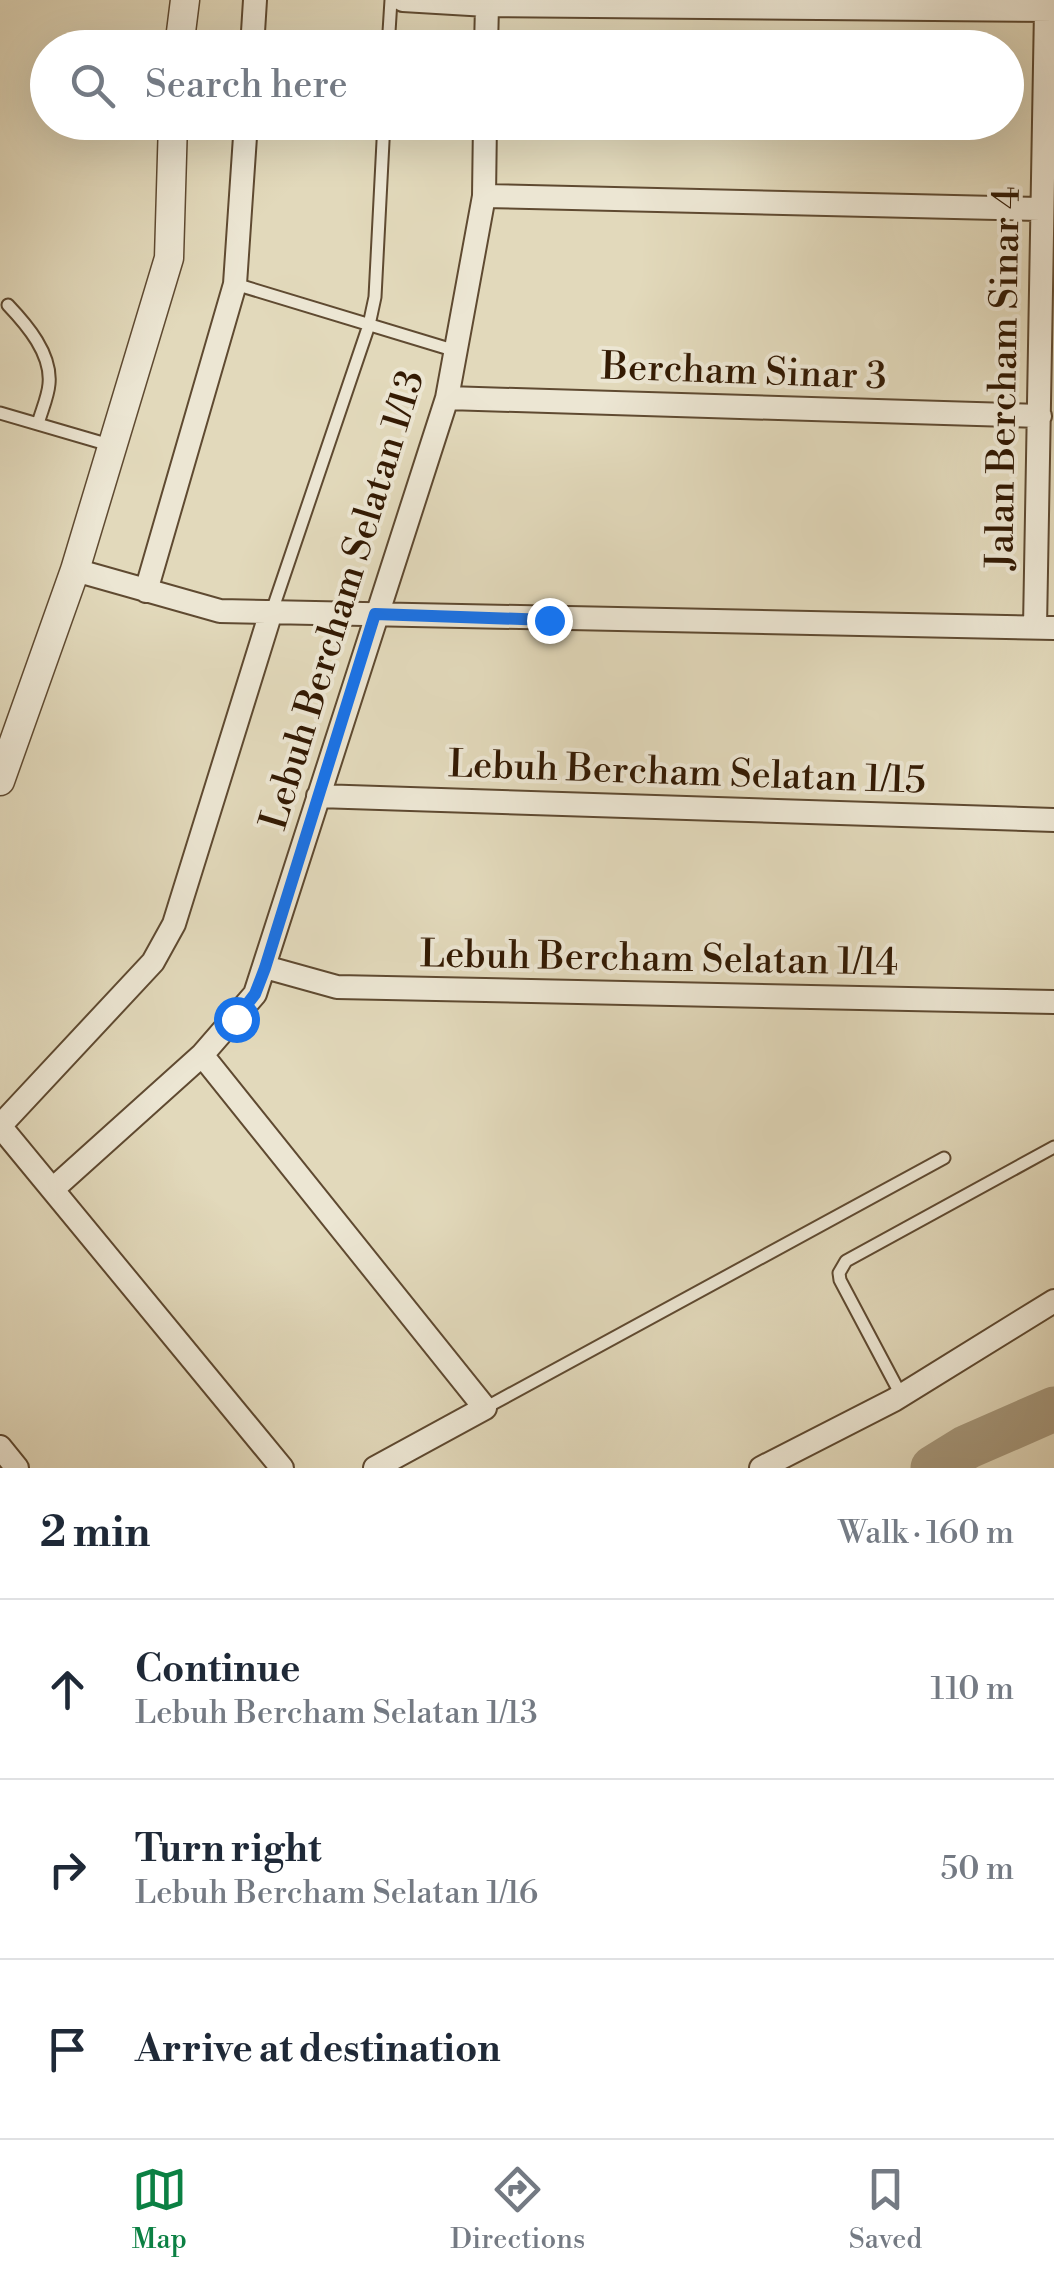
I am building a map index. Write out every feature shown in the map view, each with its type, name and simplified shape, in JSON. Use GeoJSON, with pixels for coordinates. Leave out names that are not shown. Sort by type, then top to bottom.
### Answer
{"type":"FeatureCollection","features":[{"type":"Feature","properties":{"kind":"street"},"geometry":{"type":"LineString","coordinates":[[181,30],[184,0]]}},
{"type":"Feature","properties":{"kind":"street"},"geometry":{"type":"LineString","coordinates":[[253,30],[255,0]]}},
{"type":"Feature","properties":{"kind":"street"},"geometry":{"type":"LineString","coordinates":[[404,0],[487,5],[1050,10]]}},
{"type":"Feature","properties":{"kind":"street"},"geometry":{"type":"LineString","coordinates":[[486,30],[487,5]]}},
{"type":"Feature","properties":{"kind":"street","name":"Jalan Bercham Sinar 4"},"geometry":{"type":"LineString","coordinates":[[1044,628],[1040,416],[1047,326],[1040,208],[1050,10]]}},
{"type":"Feature","properties":{"kind":"street"},"geometry":{"type":"LineString","coordinates":[[0,781],[76,570],[169,258],[172,140]]}},
{"type":"Feature","properties":{"kind":"street"},"geometry":{"type":"LineString","coordinates":[[146,591],[235,284],[245,140]]}},
{"type":"Feature","properties":{"kind":"street","name":"Lebuh Bercham Selatan 1/13"},"geometry":{"type":"LineString","coordinates":[[53,1188],[202,1055],[255,994],[446,398],[484,196],[485,140]]}},
{"type":"Feature","properties":{"kind":"street"},"geometry":{"type":"LineString","coordinates":[[484,196],[1040,208]]}},
{"type":"Feature","properties":{"kind":"street","name":"Bercham Sinar 3"},"geometry":{"type":"LineString","coordinates":[[446,398],[1040,416]]}},
{"type":"Feature","properties":{"kind":"street"},"geometry":{"type":"LineString","coordinates":[[76,570],[220,611],[1044,628]]}},
{"type":"Feature","properties":{"kind":"street"},"geometry":{"type":"LineString","coordinates":[[272,612],[174,924],[153,962],[0,1126],[282,1468]]}},
{"type":"Feature","properties":{"kind":"street","name":"Lebuh Bercham Selatan 1/15"},"geometry":{"type":"LineString","coordinates":[[318,796],[1054,820]]}},
{"type":"Feature","properties":{"kind":"street","name":"Lebuh Bercham Selatan 1/14"},"geometry":{"type":"LineString","coordinates":[[265,968],[337,987],[1054,1002]]}},
{"type":"Feature","properties":{"kind":"street"},"geometry":{"type":"LineString","coordinates":[[202,1055],[485,1408],[375,1468]]}},
{"type":"Feature","properties":{"kind":"street"},"geometry":{"type":"LineString","coordinates":[[761,1468],[902,1395],[1054,1302]]}},
{"type":"Feature","properties":{"kind":"street"},"geometry":{"type":"LineString","coordinates":[[0,1447],[17,1468]]}},
{"type":"Feature","properties":{"kind":"lane"},"geometry":{"type":"LineString","coordinates":[[389,30],[391,0]]}},
{"type":"Feature","properties":{"kind":"lane"},"geometry":{"type":"LineString","coordinates":[[272,612],[369,325],[375,297],[383,140]]}},
{"type":"Feature","properties":{"kind":"lane"},"geometry":{"type":"LineString","coordinates":[[235,284],[457,351]]}},
{"type":"Feature","properties":{"kind":"lane"},"geometry":{"type":"LineString","coordinates":[[8,305],[34,336],[47,367],[50,384],[38,424]]}},
{"type":"Feature","properties":{"kind":"lane"},"geometry":{"type":"LineString","coordinates":[[0,413],[113,446]]}},
{"type":"Feature","properties":{"kind":"lane"},"geometry":{"type":"LineString","coordinates":[[902,1395],[839,1273],[846,1262],[1054,1147]]}},
{"type":"Feature","properties":{"kind":"lane"},"geometry":{"type":"LineString","coordinates":[[485,1408],[944,1158]]}},
{"type":"Feature","properties":{"kind":"waterway"},"geometry":{"type":"LineString","coordinates":[[933,1468],[967,1447],[1054,1409]]}},
{"type":"Feature","properties":{"kind":"route"},"geometry":{"type":"LineString","coordinates":[[236,1019],[255,994],[265,968],[375,614],[549,620]]}}]}
